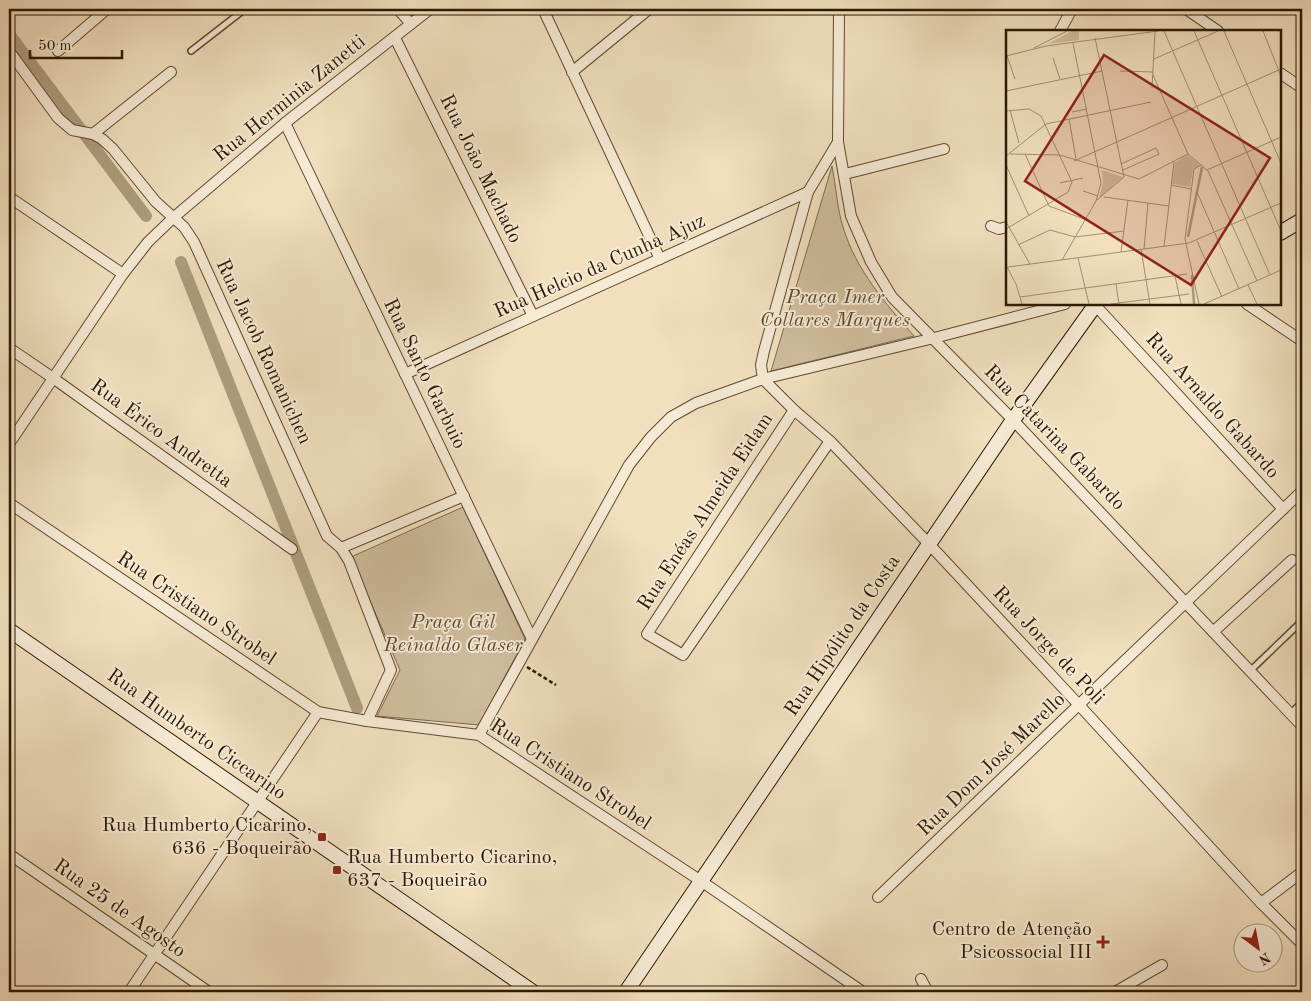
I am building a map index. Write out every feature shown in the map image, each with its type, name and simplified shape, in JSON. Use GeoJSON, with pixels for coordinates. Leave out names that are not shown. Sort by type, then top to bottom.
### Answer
{"type":"FeatureCollection","features":[{"type":"Feature","properties":{"kind":"street"},"geometry":{"type":"LineString","coordinates":[[58,51],[107,9]]}},
{"type":"Feature","properties":{"kind":"street"},"geometry":{"type":"LineString","coordinates":[[398,9],[411,24]]}},
{"type":"Feature","properties":{"kind":"street","name":"Rua Herminia Zanetti"},"geometry":{"type":"LineString","coordinates":[[9,444],[123,274],[148,242],[173,218],[285,123],[430,9]]}},
{"type":"Feature","properties":{"kind":"street"},"geometry":{"type":"LineString","coordinates":[[543,9],[660,259]]}},
{"type":"Feature","properties":{"kind":"street"},"geometry":{"type":"LineString","coordinates":[[572,72],[649,9]]}},
{"type":"Feature","properties":{"kind":"street","name":"Rua Catarina Gabardo"},"geometry":{"type":"LineString","coordinates":[[839,9],[838,142],[851,216],[870,262],[892,297],[1013,420],[1302,726]]}},
{"type":"Feature","properties":{"kind":"street"},"geometry":{"type":"LineString","coordinates":[[1061,30],[1072,9]]}},
{"type":"Feature","properties":{"kind":"street"},"geometry":{"type":"LineString","coordinates":[[1186,9],[1217,30]]}},
{"type":"Feature","properties":{"kind":"street","name":"Rua João Machado"},"geometry":{"type":"LineString","coordinates":[[395,38],[533,316]]}},
{"type":"Feature","properties":{"kind":"street","name":"Rua Jacob Romanichen"},"geometry":{"type":"LineString","coordinates":[[9,51],[58,118],[72,130],[102,139],[156,202],[184,227],[194,242],[327,536],[341,548],[349,561],[391,670],[366,721]]}},
{"type":"Feature","properties":{"kind":"street"},"geometry":{"type":"LineString","coordinates":[[87,133],[171,72]]}},
{"type":"Feature","properties":{"kind":"street"},"geometry":{"type":"LineString","coordinates":[[1281,78],[1302,88]]}},
{"type":"Feature","properties":{"kind":"street","name":"Rua Santo Garbuio"},"geometry":{"type":"LineString","coordinates":[[285,123],[532,639]]}},
{"type":"Feature","properties":{"kind":"street"},"geometry":{"type":"LineString","coordinates":[[763,379],[764,351],[808,192],[838,142]]}},
{"type":"Feature","properties":{"kind":"street"},"geometry":{"type":"LineString","coordinates":[[845,174],[944,149]]}},
{"type":"Feature","properties":{"kind":"street","name":"Rua Helcio da Cunha Ajuz"},"geometry":{"type":"LineString","coordinates":[[405,374],[808,192]]}},
{"type":"Feature","properties":{"kind":"street"},"geometry":{"type":"LineString","coordinates":[[9,197],[123,274]]}},
{"type":"Feature","properties":{"kind":"street"},"geometry":{"type":"LineString","coordinates":[[1281,232],[1302,220]]}},
{"type":"Feature","properties":{"kind":"street"},"geometry":{"type":"LineString","coordinates":[[991,226],[999,229],[1006,227]]}},
{"type":"Feature","properties":{"kind":"street"},"geometry":{"type":"LineString","coordinates":[[479,735],[630,465],[651,438],[671,417],[696,403],[763,379],[1061,305]]}},
{"type":"Feature","properties":{"kind":"street","name":"Rua Hipólito da Costa"},"geometry":{"type":"LineString","coordinates":[[626,992],[1013,420],[1094,305]]}},
{"type":"Feature","properties":{"kind":"street","name":"Rua Arnaldo Gabardo"},"geometry":{"type":"LineString","coordinates":[[1096,305],[1283,509]]}},
{"type":"Feature","properties":{"kind":"street"},"geometry":{"type":"LineString","coordinates":[[1249,305],[1302,340]]}},
{"type":"Feature","properties":{"kind":"street","name":"Rua Érico Andretta"},"geometry":{"type":"LineString","coordinates":[[9,348],[292,549]]}},
{"type":"Feature","properties":{"kind":"street","name":"Rua Jorge de Poli"},"geometry":{"type":"LineString","coordinates":[[763,379],[794,410],[830,441],[929,544],[1302,944]]}},
{"type":"Feature","properties":{"kind":"street","name":"Rua Enéas Almeida Eidam"},"geometry":{"type":"LineString","coordinates":[[794,410],[647,634],[683,655],[830,441]]}},
{"type":"Feature","properties":{"kind":"street","name":"Rua Dom José Marello"},"geometry":{"type":"LineString","coordinates":[[878,898],[1302,491]]}},
{"type":"Feature","properties":{"kind":"street"},"geometry":{"type":"LineString","coordinates":[[341,548],[464,496]]}},
{"type":"Feature","properties":{"kind":"street","name":"Rua Cristiano Strobel"},"geometry":{"type":"LineString","coordinates":[[9,503],[318,712],[366,721],[479,735],[701,881],[863,992]]}},
{"type":"Feature","properties":{"kind":"street"},"geometry":{"type":"LineString","coordinates":[[1213,632],[1292,560]]}},
{"type":"Feature","properties":{"kind":"street","name":"Rua Humberto Ciccarino"},"geometry":{"type":"LineString","coordinates":[[9,630],[533,992]]}},
{"type":"Feature","properties":{"kind":"street"},"geometry":{"type":"LineString","coordinates":[[128,992],[318,712]]}},
{"type":"Feature","properties":{"kind":"street","name":"Rua 25 de Agosto"},"geometry":{"type":"LineString","coordinates":[[9,854],[209,992]]}},
{"type":"Feature","properties":{"kind":"street"},"geometry":{"type":"LineString","coordinates":[[1261,902],[1302,872]]}},
{"type":"Feature","properties":{"kind":"street"},"geometry":{"type":"LineString","coordinates":[[1115,992],[1162,965]]}},
{"type":"Feature","properties":{"kind":"street"},"geometry":{"type":"LineString","coordinates":[[921,979],[928,992]]}},
{"type":"Feature","properties":{"kind":"lane"},"geometry":{"type":"LineString","coordinates":[[191,51],[246,9]]}},
{"type":"Feature","properties":{"kind":"lane"},"geometry":{"type":"LineString","coordinates":[[1250,671],[1302,621]]}},
{"type":"Feature","properties":{"kind":"lane"},"geometry":{"type":"LineString","coordinates":[[1290,713],[1302,702]]}},
{"type":"Feature","properties":{"kind":"path"},"geometry":{"type":"LineString","coordinates":[[519,663],[556,685]]}},
{"type":"Feature","properties":{"kind":"green space","name":"Praça Imer Collares Marques"},"geometry":{"type":"Polygon","coordinates":[[[832,166],[841,220],[855,258],[872,285],[914,336],[771,371],[832,166]]]}},
{"type":"Feature","properties":{"kind":"green space","name":"Praça Gil Reinaldo Glaser"},"geometry":{"type":"Polygon","coordinates":[[[463,507],[525,639],[479,725],[377,716],[400,670],[351,557],[463,507]]]}},
{"type":"Feature","properties":{"kind":"waterway"},"geometry":{"type":"LineString","coordinates":[[9,34],[146,216]]}},
{"type":"Feature","properties":{"kind":"waterway"},"geometry":{"type":"LineString","coordinates":[[181,262],[357,708]]}},
{"type":"Feature","properties":{"kind":"place","name":"Rua Humberto Cicarino, 636 - Boqueirão"},"geometry":{"type":"Point","coordinates":[322,837]}},
{"type":"Feature","properties":{"kind":"place","name":"Rua Humberto Cicarino, 637 - Boqueirão"},"geometry":{"type":"Point","coordinates":[337,870]}},
{"type":"Feature","properties":{"kind":"place","name":"Centro de Atenção Psicossocial III"},"geometry":{"type":"Point","coordinates":[1103,942]}}]}
